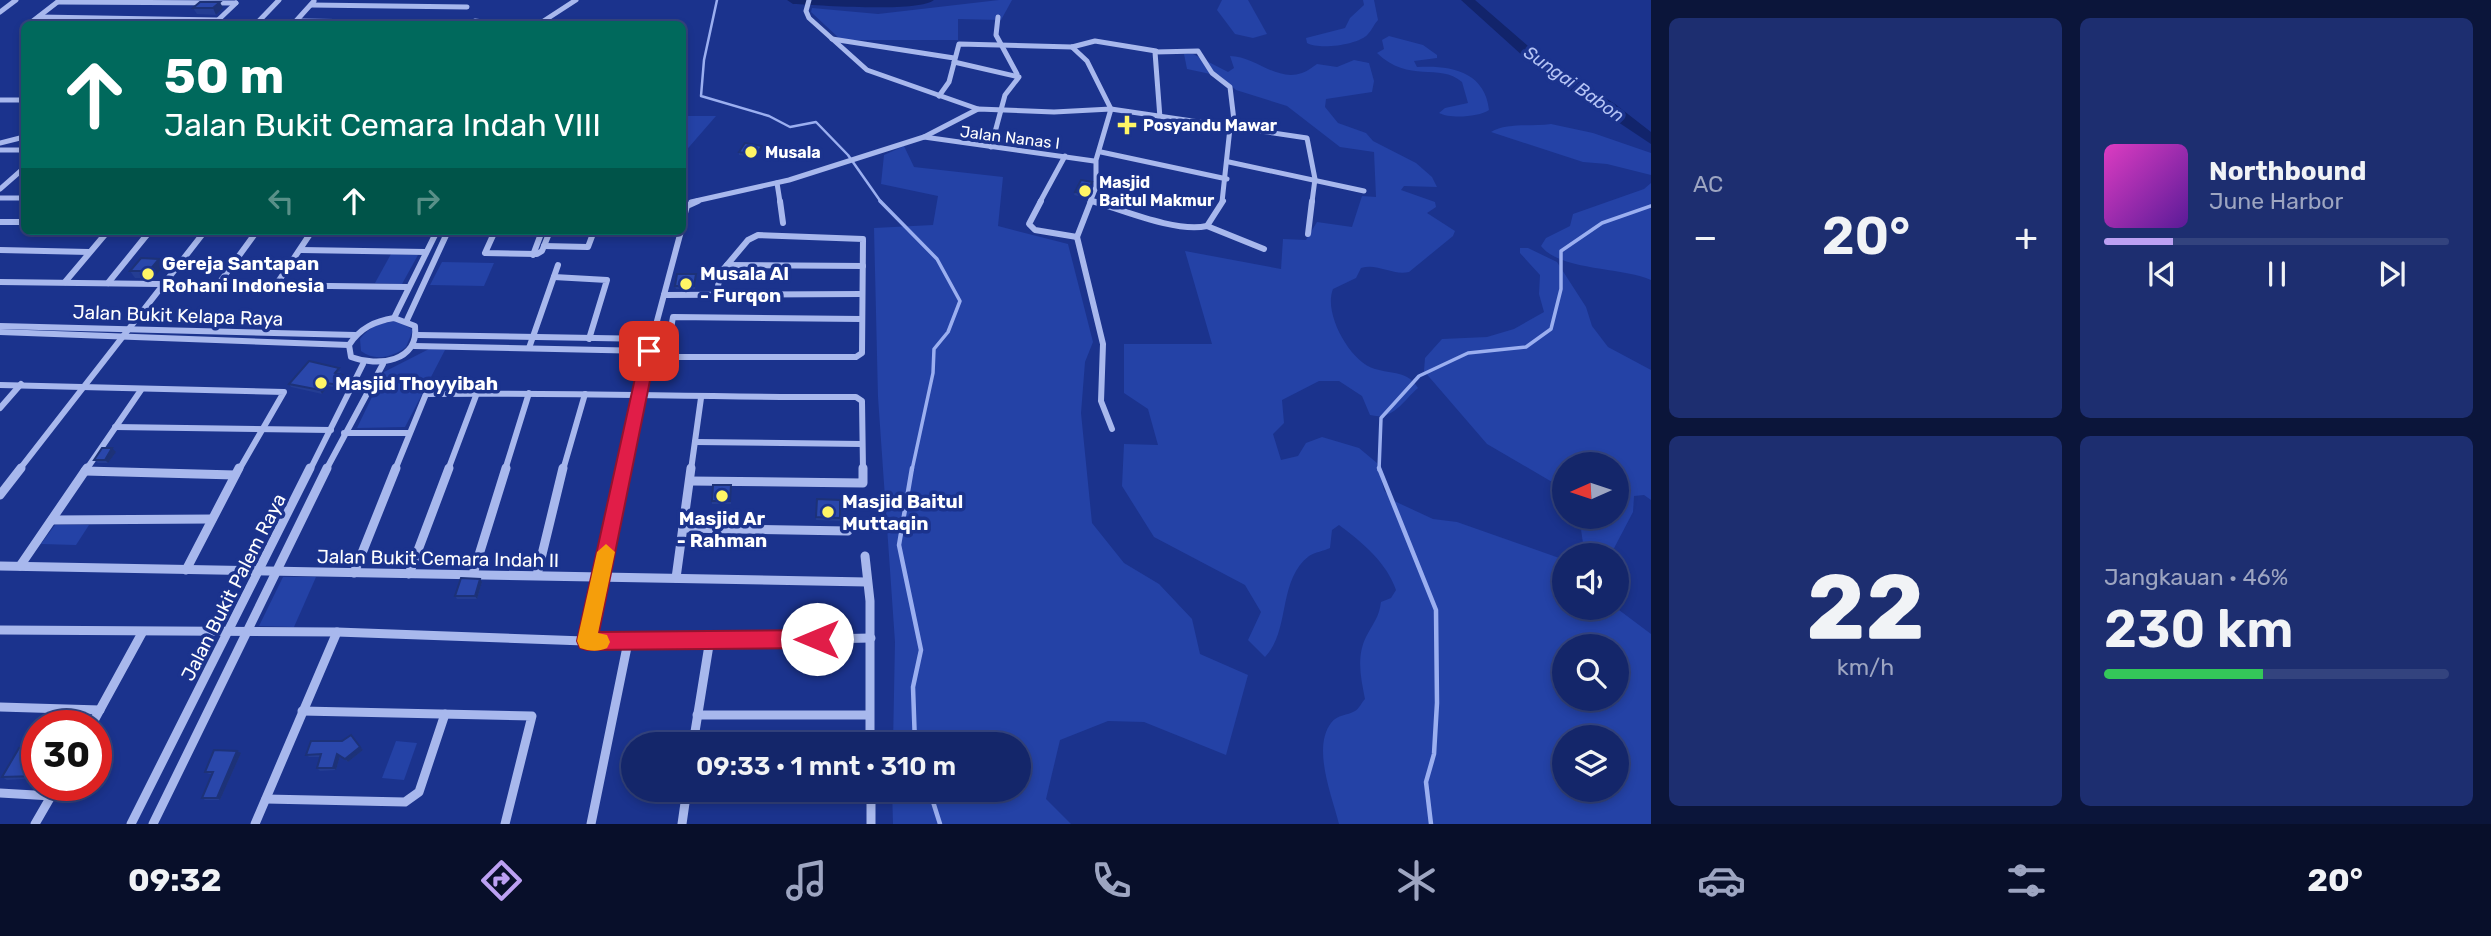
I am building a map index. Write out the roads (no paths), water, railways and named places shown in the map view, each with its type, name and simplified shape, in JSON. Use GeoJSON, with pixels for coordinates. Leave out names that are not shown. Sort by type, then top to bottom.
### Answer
{"type":"FeatureCollection","features":[{"type":"Feature","properties":{"kind":"street"},"geometry":{"type":"LineString","coordinates":[[0,7],[9,0]]}},
{"type":"Feature","properties":{"kind":"street"},"geometry":{"type":"LineString","coordinates":[[0,12],[16,0]]}},
{"type":"Feature","properties":{"kind":"street"},"geometry":{"type":"LineString","coordinates":[[259,21],[279,0]]}},
{"type":"Feature","properties":{"kind":"street"},"geometry":{"type":"LineString","coordinates":[[543,21],[576,0]]}},
{"type":"Feature","properties":{"kind":"street"},"geometry":{"type":"LineString","coordinates":[[809,0],[806,7],[809,18],[867,70],[978,109],[1111,109],[1307,138],[1315,179],[1308,234]]}},
{"type":"Feature","properties":{"kind":"street"},"geometry":{"type":"LineString","coordinates":[[33,21],[59,1],[238,1]]}},
{"type":"Feature","properties":{"kind":"street"},"geometry":{"type":"LineString","coordinates":[[39,17],[218,20],[238,1]]}},
{"type":"Feature","properties":{"kind":"street"},"geometry":{"type":"LineString","coordinates":[[297,21],[313,2],[467,7]]}},
{"type":"Feature","properties":{"kind":"street"},"geometry":{"type":"LineString","coordinates":[[991,147],[1005,94],[1013,89],[1019,78],[995,30],[998,17]]}},
{"type":"Feature","properties":{"kind":"street"},"geometry":{"type":"LineString","coordinates":[[832,39],[1017,74]]}},
{"type":"Feature","properties":{"kind":"street"},"geometry":{"type":"LineString","coordinates":[[939,96],[949,82],[959,44],[1072,47],[1096,41],[1156,51],[1183,49],[1199,52],[1212,73],[1230,87],[1233,129],[1223,201],[1207,226]]}},
{"type":"Feature","properties":{"kind":"street"},"geometry":{"type":"LineString","coordinates":[[1072,47],[1087,61],[1111,109],[1101,152],[1094,161],[1092,178],[1096,187],[1077,237],[1103,344],[1101,401],[1112,429]]}},
{"type":"Feature","properties":{"kind":"street"},"geometry":{"type":"LineString","coordinates":[[1156,51],[1160,118]]}},
{"type":"Feature","properties":{"kind":"street"},"geometry":{"type":"LineString","coordinates":[[0,100],[21,100]]}},
{"type":"Feature","properties":{"kind":"street"},"geometry":{"type":"LineString","coordinates":[[686,210],[692,202],[777,183],[924,137],[978,109]]}},
{"type":"Feature","properties":{"kind":"street","name":"Jalan Nanas I"},"geometry":{"type":"LineString","coordinates":[[924,137],[1094,161]]}},
{"type":"Feature","properties":{"kind":"street"},"geometry":{"type":"LineString","coordinates":[[0,147],[21,138]]}},
{"type":"Feature","properties":{"kind":"street"},"geometry":{"type":"LineString","coordinates":[[0,147],[21,144]]}},
{"type":"Feature","properties":{"kind":"street"},"geometry":{"type":"LineString","coordinates":[[0,147],[21,150]]}},
{"type":"Feature","properties":{"kind":"street"},"geometry":{"type":"LineString","coordinates":[[1101,152],[1227,179]]}},
{"type":"Feature","properties":{"kind":"street"},"geometry":{"type":"LineString","coordinates":[[1065,156],[1028,224],[1035,230],[1077,237]]}},
{"type":"Feature","properties":{"kind":"street"},"geometry":{"type":"LineString","coordinates":[[1229,162],[1364,191]]}},
{"type":"Feature","properties":{"kind":"street"},"geometry":{"type":"LineString","coordinates":[[0,188],[21,172]]}},
{"type":"Feature","properties":{"kind":"street"},"geometry":{"type":"LineString","coordinates":[[777,183],[783,223]]}},
{"type":"Feature","properties":{"kind":"street"},"geometry":{"type":"LineString","coordinates":[[0,198],[21,198]]}},
{"type":"Feature","properties":{"kind":"street"},"geometry":{"type":"LineString","coordinates":[[1092,201],[1154,220],[1193,227],[1207,226],[1264,249]]}},
{"type":"Feature","properties":{"kind":"street"},"geometry":{"type":"LineString","coordinates":[[0,222],[21,222]]}},
{"type":"Feature","properties":{"kind":"street"},"geometry":{"type":"LineString","coordinates":[[65,282],[104,235]]}},
{"type":"Feature","properties":{"kind":"street"},"geometry":{"type":"LineString","coordinates":[[108,283],[147,235]]}},
{"type":"Feature","properties":{"kind":"street"},"geometry":{"type":"LineString","coordinates":[[0,495],[202,235]]}},
{"type":"Feature","properties":{"kind":"street"},"geometry":{"type":"LineString","coordinates":[[217,286],[254,235]]}},
{"type":"Feature","properties":{"kind":"street"},"geometry":{"type":"LineString","coordinates":[[274,288],[310,235]]}},
{"type":"Feature","properties":{"kind":"street"},"geometry":{"type":"LineString","coordinates":[[394,318],[435,235]]}},
{"type":"Feature","properties":{"kind":"street"},"geometry":{"type":"LineString","coordinates":[[407,320],[446,235]]}},
{"type":"Feature","properties":{"kind":"street"},"geometry":{"type":"LineString","coordinates":[[493,235],[485,253],[533,255],[540,253],[548,235]]}},
{"type":"Feature","properties":{"kind":"street"},"geometry":{"type":"LineString","coordinates":[[533,255],[540,235]]}},
{"type":"Feature","properties":{"kind":"street"},"geometry":{"type":"LineString","coordinates":[[544,246],[588,247],[592,235]]}},
{"type":"Feature","properties":{"kind":"street"},"geometry":{"type":"LineString","coordinates":[[587,641],[648,354],[680,235]]}},
{"type":"Feature","properties":{"kind":"street"},"geometry":{"type":"LineString","coordinates":[[414,345],[529,348],[666,357],[856,357],[862,353],[864,241],[859,238],[758,235],[748,240],[720,273],[717,293]]}},
{"type":"Feature","properties":{"kind":"street"},"geometry":{"type":"LineString","coordinates":[[0,250],[89,252]]}},
{"type":"Feature","properties":{"kind":"street"},"geometry":{"type":"LineString","coordinates":[[301,250],[426,252]]}},
{"type":"Feature","properties":{"kind":"street"},"geometry":{"type":"LineString","coordinates":[[529,348],[558,265]]}},
{"type":"Feature","properties":{"kind":"street"},"geometry":{"type":"LineString","coordinates":[[727,265],[863,266]]}},
{"type":"Feature","properties":{"kind":"street"},"geometry":{"type":"LineString","coordinates":[[554,277],[607,280],[589,339]]}},
{"type":"Feature","properties":{"kind":"street"},"geometry":{"type":"LineString","coordinates":[[0,282],[274,288],[407,287]]}},
{"type":"Feature","properties":{"kind":"street"},"geometry":{"type":"LineString","coordinates":[[664,295],[863,295]]}},
{"type":"Feature","properties":{"kind":"street"},"geometry":{"type":"LineString","coordinates":[[666,357],[673,317],[862,319]]}},
{"type":"Feature","properties":{"kind":"street"},"geometry":{"type":"LineString","coordinates":[[394,318],[407,320],[415,326],[418,335],[414,345],[401,357],[383,364],[363,364],[351,357],[349,345],[355,335],[380,320],[394,318]]}},
{"type":"Feature","properties":{"kind":"street","name":"Jalan Bukit Kelapa Raya"},"geometry":{"type":"LineString","coordinates":[[0,326],[355,335]]}},
{"type":"Feature","properties":{"kind":"street","name":"Jalan Bukit Kelapa Raya"},"geometry":{"type":"LineString","coordinates":[[0,332],[349,345]]}},
{"type":"Feature","properties":{"kind":"street"},"geometry":{"type":"LineString","coordinates":[[418,335],[652,339]]}},
{"type":"Feature","properties":{"kind":"street","name":"Jalan Bukit Palem Raya"},"geometry":{"type":"LineString","coordinates":[[131,824],[363,364]]}},
{"type":"Feature","properties":{"kind":"street","name":"Jalan Bukit Palem Raya"},"geometry":{"type":"LineString","coordinates":[[153,824],[344,433],[383,364]]}},
{"type":"Feature","properties":{"kind":"street"},"geometry":{"type":"LineString","coordinates":[[0,408],[21,384]]}},
{"type":"Feature","properties":{"kind":"street"},"geometry":{"type":"LineString","coordinates":[[0,385],[282,391],[282,396],[259,431],[186,570]]}},
{"type":"Feature","properties":{"kind":"street"},"geometry":{"type":"LineString","coordinates":[[20,566],[141,390]]}},
{"type":"Feature","properties":{"kind":"street"},"geometry":{"type":"LineString","coordinates":[[409,574],[477,393]]}},
{"type":"Feature","properties":{"kind":"street"},"geometry":{"type":"LineString","coordinates":[[473,574],[528,393]]}},
{"type":"Feature","properties":{"kind":"street"},"geometry":{"type":"LineString","coordinates":[[354,573],[424,396],[528,393],[701,398],[856,397],[862,401],[863,483],[690,481]]}},
{"type":"Feature","properties":{"kind":"street"},"geometry":{"type":"LineString","coordinates":[[537,575],[554,499],[585,394]]}},
{"type":"Feature","properties":{"kind":"street"},"geometry":{"type":"LineString","coordinates":[[676,578],[701,398]]}},
{"type":"Feature","properties":{"kind":"street"},"geometry":{"type":"LineString","coordinates":[[115,427],[331,430]]}},
{"type":"Feature","properties":{"kind":"street"},"geometry":{"type":"LineString","coordinates":[[344,433],[410,433]]}},
{"type":"Feature","properties":{"kind":"street"},"geometry":{"type":"LineString","coordinates":[[695,442],[862,444]]}},
{"type":"Feature","properties":{"kind":"street"},"geometry":{"type":"LineString","coordinates":[[85,471],[235,475]]}},
{"type":"Feature","properties":{"kind":"street"},"geometry":{"type":"LineString","coordinates":[[299,492],[314,493]]}},
{"type":"Feature","properties":{"kind":"street"},"geometry":{"type":"LineString","coordinates":[[52,520],[212,519]]}},
{"type":"Feature","properties":{"kind":"street"},"geometry":{"type":"LineString","coordinates":[[683,528],[848,531]]}},
{"type":"Feature","properties":{"kind":"street"},"geometry":{"type":"LineString","coordinates":[[865,556],[871,638],[869,732]]}},
{"type":"Feature","properties":{"kind":"street","name":"Jalan Bukit Cemara Indah II"},"geometry":{"type":"LineString","coordinates":[[0,566],[867,582]]}},
{"type":"Feature","properties":{"kind":"street"},"geometry":{"type":"LineString","coordinates":[[0,630],[142,633],[337,632],[628,642],[871,638]]}},
{"type":"Feature","properties":{"kind":"street"},"geometry":{"type":"LineString","coordinates":[[255,824],[337,632]]}},
{"type":"Feature","properties":{"kind":"street"},"geometry":{"type":"LineString","coordinates":[[0,707],[100,710],[142,633]]}},
{"type":"Feature","properties":{"kind":"street"},"geometry":{"type":"LineString","coordinates":[[695,732],[710,639]]}},
{"type":"Feature","properties":{"kind":"street"},"geometry":{"type":"LineString","coordinates":[[592,824],[628,642]]}},
{"type":"Feature","properties":{"kind":"street"},"geometry":{"type":"LineString","coordinates":[[302,711],[532,716],[505,824]]}},
{"type":"Feature","properties":{"kind":"street"},"geometry":{"type":"LineString","coordinates":[[266,799],[405,802],[412,799],[419,792],[444,714]]}},
{"type":"Feature","properties":{"kind":"street"},"geometry":{"type":"LineString","coordinates":[[697,715],[868,715]]}},
{"type":"Feature","properties":{"kind":"street"},"geometry":{"type":"LineString","coordinates":[[0,793],[21,794]]}},
{"type":"Feature","properties":{"kind":"street"},"geometry":{"type":"LineString","coordinates":[[35,824],[49,801]]}},
{"type":"Feature","properties":{"kind":"street"},"geometry":{"type":"LineString","coordinates":[[682,824],[685,802]]}},
{"type":"Feature","properties":{"kind":"street"},"geometry":{"type":"LineString","coordinates":[[871,802],[871,824]]}},
{"type":"Feature","properties":{"kind":"waterway"},"geometry":{"type":"LineString","coordinates":[[717,0],[704,60],[701,96],[769,116],[790,127],[816,122],[848,155],[881,202]]}},
{"type":"Feature","properties":{"kind":"waterway","name":"Sungai Babon"},"geometry":{"type":"LineString","coordinates":[[793,0],[887,3],[928,0]]}},
{"type":"Feature","properties":{"kind":"waterway","name":"Sungai Babon"},"geometry":{"type":"LineString","coordinates":[[1467,0],[1539,63],[1610,107],[1651,139]]}},
{"type":"Feature","properties":{"kind":"waterway"},"geometry":{"type":"LineString","coordinates":[[880,201],[937,259],[960,301],[948,332],[934,349],[933,373],[912,470]]}},
{"type":"Feature","properties":{"kind":"waterway"},"geometry":{"type":"LineString","coordinates":[[1379,468],[1381,418],[1419,376],[1468,353],[1526,347],[1551,329],[1561,289],[1561,251],[1602,223],[1651,206]]}},
{"type":"Feature","properties":{"kind":"waterway"},"geometry":{"type":"LineString","coordinates":[[912,468],[899,545],[921,650],[913,687],[915,732]]}},
{"type":"Feature","properties":{"kind":"waterway"},"geometry":{"type":"LineString","coordinates":[[1379,468],[1436,610],[1437,703],[1434,754],[1426,782],[1431,824]]}},
{"type":"Feature","properties":{"kind":"waterway"},"geometry":{"type":"LineString","coordinates":[[933,802],[940,824]]}},
{"type":"Feature","properties":{"kind":"place","name":"Posyandu Mawar"},"geometry":{"type":"Point","coordinates":[1127,125]}},
{"type":"Feature","properties":{"kind":"place","name":"Musala"},"geometry":{"type":"Point","coordinates":[751,152]}},
{"type":"Feature","properties":{"kind":"place","name":"Masjid Baitul Makmur"},"geometry":{"type":"Point","coordinates":[1085,191]}},
{"type":"Feature","properties":{"kind":"place","name":"Gereja Santapan Rohani Indonesia"},"geometry":{"type":"Point","coordinates":[148,274]}},
{"type":"Feature","properties":{"kind":"place","name":"Musala Al - Furqon"},"geometry":{"type":"Point","coordinates":[686,284]}},
{"type":"Feature","properties":{"kind":"place","name":"Masjid Thoyyibah"},"geometry":{"type":"Point","coordinates":[321,383]}},
{"type":"Feature","properties":{"kind":"place","name":"Masjid Ar - Rahman"},"geometry":{"type":"Point","coordinates":[722,496]}},
{"type":"Feature","properties":{"kind":"place","name":"Masjid Baitul Muttaqin"},"geometry":{"type":"Point","coordinates":[828,512]}}]}
